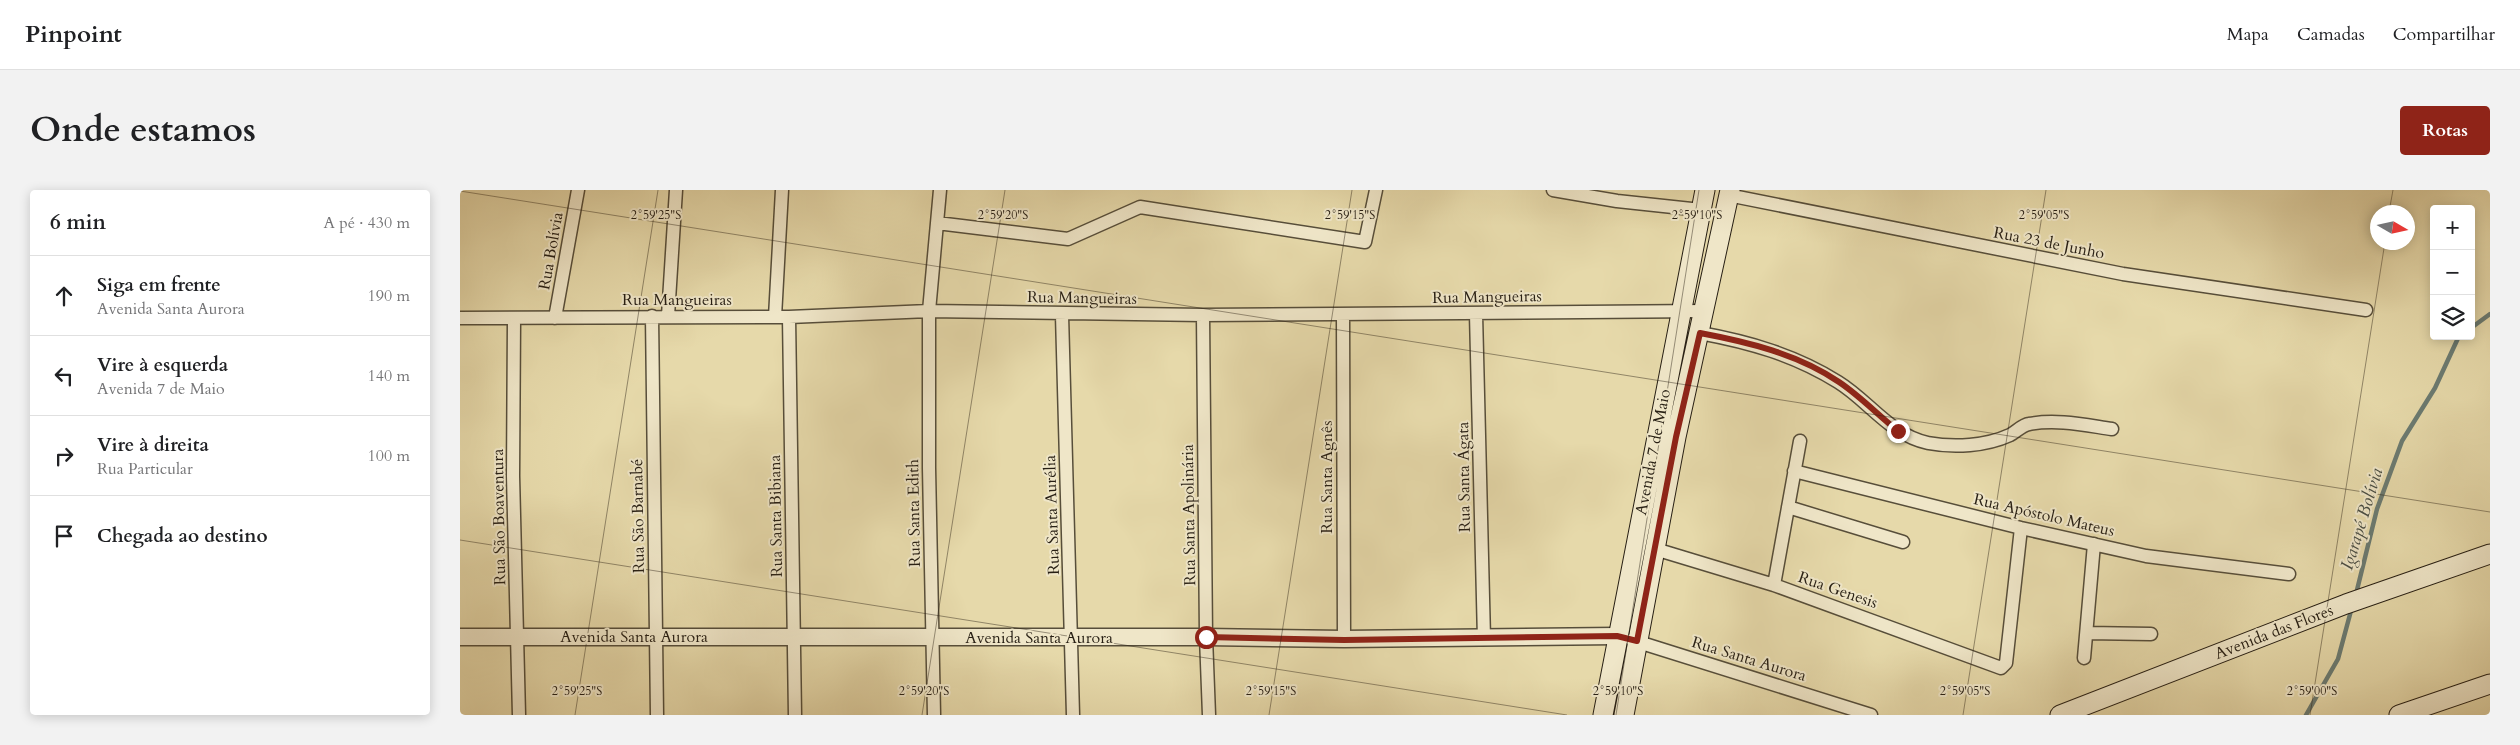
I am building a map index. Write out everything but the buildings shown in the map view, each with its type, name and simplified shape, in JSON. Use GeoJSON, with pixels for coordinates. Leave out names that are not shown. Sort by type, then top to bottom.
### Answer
{"type":"FeatureCollection","features":[{"type":"Feature","properties":{"kind":"main road","name":"Avenida 7 de Maio"},"geometry":{"type":"LineString","coordinates":[[1603,715],[1705,190]]}},
{"type":"Feature","properties":{"kind":"main road","name":"Avenida 7 de Maio"},"geometry":{"type":"LineString","coordinates":[[1624,715],[1655,550],[1729,193]]}},
{"type":"Feature","properties":{"kind":"main road","name":"Avenida das Flores"},"geometry":{"type":"LineString","coordinates":[[2060,715],[2346,604],[2490,554]]}},
{"type":"Feature","properties":{"kind":"main road"},"geometry":{"type":"LineString","coordinates":[[2399,715],[2490,684]]}},
{"type":"Feature","properties":{"kind":"street","name":"Rua Bolívia"},"geometry":{"type":"LineString","coordinates":[[555,318],[578,190]]}},
{"type":"Feature","properties":{"kind":"street"},"geometry":{"type":"LineString","coordinates":[[668,316],[676,190]]}},
{"type":"Feature","properties":{"kind":"street"},"geometry":{"type":"LineString","coordinates":[[775,317],[782,190]]}},
{"type":"Feature","properties":{"kind":"street","name":"Rua Santa Edith"},"geometry":{"type":"LineString","coordinates":[[934,715],[929,468],[929,311],[940,190]]}},
{"type":"Feature","properties":{"kind":"street"},"geometry":{"type":"LineString","coordinates":[[936,223],[1068,239],[1140,208],[1364,242],[1376,190]]}},
{"type":"Feature","properties":{"kind":"street"},"geometry":{"type":"LineString","coordinates":[[1553,190],[1617,201],[1701,210]]}},
{"type":"Feature","properties":{"kind":"street","name":"Rua 23 de Junho"},"geometry":{"type":"LineString","coordinates":[[1729,193],[2123,274],[2366,310]]}},
{"type":"Feature","properties":{"kind":"street","name":"Rua Mangueiras"},"geometry":{"type":"LineString","coordinates":[[460,318],[790,317],[929,311],[1062,315],[1203,315],[1704,311]]}},
{"type":"Feature","properties":{"kind":"street","name":"Rua Santa Agnês"},"geometry":{"type":"LineString","coordinates":[[1343,314],[1344,640]]}},
{"type":"Feature","properties":{"kind":"street","name":"Rua Santa Ágata"},"geometry":{"type":"LineString","coordinates":[[1476,314],[1484,639]]}},
{"type":"Feature","properties":{"kind":"street","name":"Rua Santa Aurélia"},"geometry":{"type":"LineString","coordinates":[[1062,315],[1073,715]]}},
{"type":"Feature","properties":{"kind":"street","name":"Rua Santa Apolinária"},"geometry":{"type":"LineString","coordinates":[[1203,315],[1206,637],[1209,715]]}},
{"type":"Feature","properties":{"kind":"street","name":"Rua São Barnabé"},"geometry":{"type":"LineString","coordinates":[[652,316],[657,715]]}},
{"type":"Feature","properties":{"kind":"street","name":"Rua Santa Bibiana"},"geometry":{"type":"LineString","coordinates":[[790,317],[794,715]]}},
{"type":"Feature","properties":{"kind":"street","name":"Rua São Boaventura"},"geometry":{"type":"LineString","coordinates":[[514,319],[513,476],[519,715]]}},
{"type":"Feature","properties":{"kind":"street"},"geometry":{"type":"LineString","coordinates":[[1700,333],[1744,341],[1789,356],[1839,382],[1898,431],[1928,443],[1965,445],[1988,443],[2010,435],[2027,424],[2059,421],[2112,429]]}},
{"type":"Feature","properties":{"kind":"street"},"geometry":{"type":"LineString","coordinates":[[1774,585],[1800,441]]}},
{"type":"Feature","properties":{"kind":"street","name":"Rua Apóstolo Mateus"},"geometry":{"type":"LineString","coordinates":[[1794,471],[2021,528],[2146,556],[2289,574]]}},
{"type":"Feature","properties":{"kind":"street"},"geometry":{"type":"LineString","coordinates":[[1788,507],[1903,542]]}},
{"type":"Feature","properties":{"kind":"street","name":"Rua Genesis"},"geometry":{"type":"LineString","coordinates":[[1655,550],[1774,585],[2001,668],[2006,663],[2021,528]]}},
{"type":"Feature","properties":{"kind":"street"},"geometry":{"type":"LineString","coordinates":[[2084,658],[2094,544]]}},
{"type":"Feature","properties":{"kind":"street"},"geometry":{"type":"LineString","coordinates":[[2087,633],[2151,634]]}},
{"type":"Feature","properties":{"kind":"street","name":"Avenida Santa Aurora"},"geometry":{"type":"LineString","coordinates":[[460,637],[1206,637],[1344,640],[1617,636]]}},
{"type":"Feature","properties":{"kind":"street","name":"Rua Santa Aurora"},"geometry":{"type":"LineString","coordinates":[[1617,636],[1870,715]]}},
{"type":"Feature","properties":{"kind":"waterway","name":"Igarapé Bolívia"},"geometry":{"type":"LineString","coordinates":[[2475,325],[2490,314]]}},
{"type":"Feature","properties":{"kind":"waterway","name":"Igarapé Bolívia"},"geometry":{"type":"LineString","coordinates":[[2356,594],[2377,509],[2402,441],[2435,388],[2457,340]]}},
{"type":"Feature","properties":{"kind":"waterway","name":"Igarapé Bolívia"},"geometry":{"type":"LineString","coordinates":[[2306,715],[2338,659],[2352,607]]}},
{"type":"Feature","properties":{"kind":"route"},"geometry":{"type":"LineString","coordinates":[[1206,637],[1344,640],[1617,636],[1637,641],[1676,437],[1700,333],[1744,341],[1789,356],[1839,382],[1898,431]]}}]}
